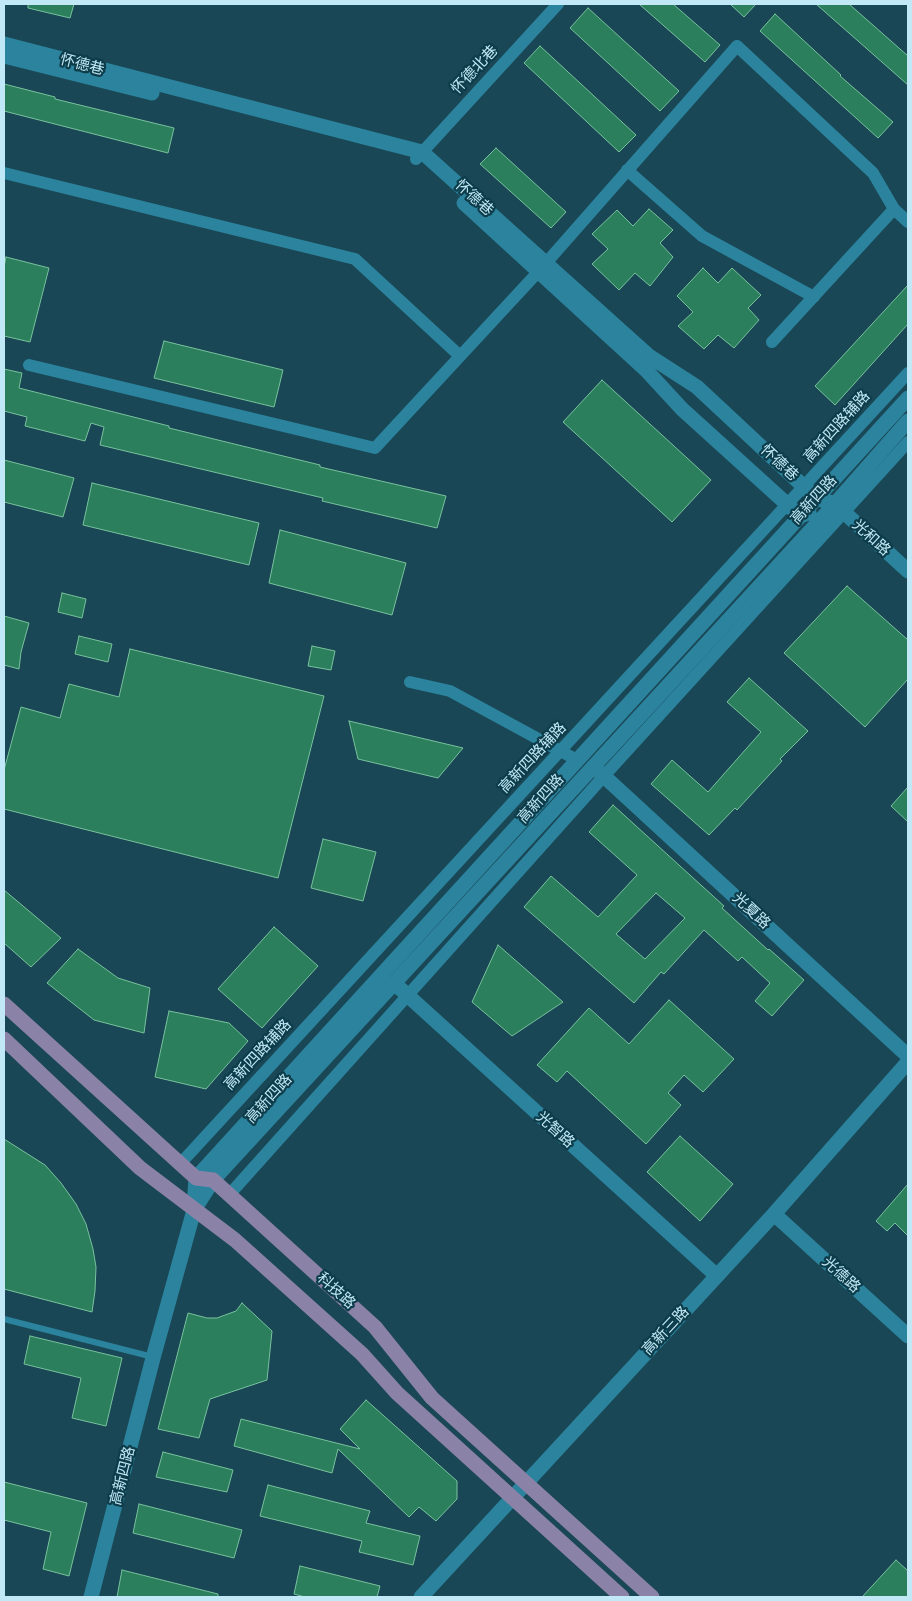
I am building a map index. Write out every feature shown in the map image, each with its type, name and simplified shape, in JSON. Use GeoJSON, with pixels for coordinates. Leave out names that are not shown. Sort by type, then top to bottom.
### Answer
{"type":"FeatureCollection","features":[{"type":"Feature","properties":{"kind":"main road"},"geometry":{"type":"LineString","coordinates":[[4,1004],[196,1178],[214,1180]]}},
{"type":"Feature","properties":{"kind":"main road","name":"科技路"},"geometry":{"type":"LineString","coordinates":[[4,1038],[140,1168],[235,1240],[362,1354],[396,1393],[513,1497],[620,1597]]}},
{"type":"Feature","properties":{"kind":"main road","name":"科技路"},"geometry":{"type":"LineString","coordinates":[[214,1180],[376,1327],[432,1398],[652,1597]]}},
{"type":"Feature","properties":{"kind":"street","name":"怀德北巷"},"geometry":{"type":"LineString","coordinates":[[419,155],[558,4]]}},
{"type":"Feature","properties":{"kind":"street","name":"怀德巷"},"geometry":{"type":"LineString","coordinates":[[4,44],[419,155],[542,266],[650,356],[697,388],[816,498],[839,509]]}},
{"type":"Feature","properties":{"kind":"street"},"geometry":{"type":"LineString","coordinates":[[29,364],[375,448],[542,266],[737,46],[874,173],[894,209],[908,222]]}},
{"type":"Feature","properties":{"kind":"street","name":"怀德巷"},"geometry":{"type":"LineString","coordinates":[[4,56],[419,155]]}},
{"type":"Feature","properties":{"kind":"street"},"geometry":{"type":"LineString","coordinates":[[627,170],[702,236],[814,297]]}},
{"type":"Feature","properties":{"kind":"street"},"geometry":{"type":"LineString","coordinates":[[4,173],[355,259],[460,356]]}},
{"type":"Feature","properties":{"kind":"street"},"geometry":{"type":"LineString","coordinates":[[772,342],[894,209]]}},
{"type":"Feature","properties":{"kind":"street","name":"怀德巷"},"geometry":{"type":"LineString","coordinates":[[542,266],[646,370],[682,409],[800,516]]}},
{"type":"Feature","properties":{"kind":"street","name":"高新四路辅路"},"geometry":{"type":"LineString","coordinates":[[180,1164],[908,374]]}},
{"type":"Feature","properties":{"kind":"street","name":"高新四路"},"geometry":{"type":"LineString","coordinates":[[92,1597],[153,1358],[194,1210],[196,1178],[908,398]]}},
{"type":"Feature","properties":{"kind":"street","name":"高新四路"},"geometry":{"type":"LineString","coordinates":[[194,1210],[214,1180],[394,983],[599,771],[839,509],[908,421]]}},
{"type":"Feature","properties":{"kind":"street"},"geometry":{"type":"LineString","coordinates":[[800,516],[839,509],[908,442]]}},
{"type":"Feature","properties":{"kind":"street","name":"光和路"},"geometry":{"type":"LineString","coordinates":[[839,509],[908,571]]}},
{"type":"Feature","properties":{"kind":"street"},"geometry":{"type":"LineString","coordinates":[[410,682],[450,691],[577,760]]}},
{"type":"Feature","properties":{"kind":"street"},"geometry":{"type":"LineString","coordinates":[[229,1195],[408,996],[599,771]]}},
{"type":"Feature","properties":{"kind":"street","name":"光夏路"},"geometry":{"type":"LineString","coordinates":[[599,771],[908,1056]]}},
{"type":"Feature","properties":{"kind":"street","name":"光智路"},"geometry":{"type":"LineString","coordinates":[[394,983],[717,1276]]}},
{"type":"Feature","properties":{"kind":"street","name":"高新三路"},"geometry":{"type":"LineString","coordinates":[[421,1597],[774,1214],[908,1062]]}},
{"type":"Feature","properties":{"kind":"street","name":"光德路"},"geometry":{"type":"LineString","coordinates":[[774,1214],[908,1336]]}},
{"type":"Feature","properties":{"kind":"lane"},"geometry":{"type":"LineString","coordinates":[[4,1319],[153,1358]]}},
{"type":"Feature","properties":{"kind":"building"},"geometry":{"type":"Polygon","coordinates":[[[28,4],[74,4],[70,18],[28,8],[28,4]]]}},
{"type":"Feature","properties":{"kind":"building"},"geometry":{"type":"Polygon","coordinates":[[[639,4],[673,4],[720,45],[705,62],[639,4]]]}},
{"type":"Feature","properties":{"kind":"building"},"geometry":{"type":"Polygon","coordinates":[[[730,4],[756,4],[744,17],[730,4]]]}},
{"type":"Feature","properties":{"kind":"building"},"geometry":{"type":"Polygon","coordinates":[[[816,4],[849,4],[908,56],[908,85],[816,4]]]}},
{"type":"Feature","properties":{"kind":"building"},"geometry":{"type":"Polygon","coordinates":[[[588,8],[679,91],[660,111],[570,28],[588,8]]]}},
{"type":"Feature","properties":{"kind":"building"},"geometry":{"type":"Polygon","coordinates":[[[775,14],[840,76],[893,122],[878,138],[760,31],[775,14]]]}},
{"type":"Feature","properties":{"kind":"building"},"geometry":{"type":"Polygon","coordinates":[[[540,46],[636,135],[619,152],[524,63],[540,46]]]}},
{"type":"Feature","properties":{"kind":"building"},"geometry":{"type":"Polygon","coordinates":[[[4,84],[55,97],[55,99],[174,128],[168,153],[4,111],[4,84]]]}},
{"type":"Feature","properties":{"kind":"building"},"geometry":{"type":"Polygon","coordinates":[[[496,148],[566,212],[551,228],[480,164],[496,148]]]}},
{"type":"Feature","properties":{"kind":"building"},"geometry":{"type":"Polygon","coordinates":[[[649,209],[673,230],[660,243],[673,257],[650,286],[635,273],[619,290],[592,264],[608,249],[592,234],[617,210],[633,226],[649,209]]]}},
{"type":"Feature","properties":{"kind":"building"},"geometry":{"type":"Polygon","coordinates":[[[6,257],[49,268],[30,342],[4,336],[4,267],[6,257]]]}},
{"type":"Feature","properties":{"kind":"building"},"geometry":{"type":"Polygon","coordinates":[[[703,268],[718,283],[732,268],[761,295],[748,308],[759,320],[734,348],[718,335],[704,349],[678,326],[693,312],[677,296],[703,268]]]}},
{"type":"Feature","properties":{"kind":"building"},"geometry":{"type":"Polygon","coordinates":[[[908,285],[908,324],[835,405],[815,386],[908,285]]]}},
{"type":"Feature","properties":{"kind":"building"},"geometry":{"type":"Polygon","coordinates":[[[164,341],[283,370],[274,407],[154,378],[164,341]]]}},
{"type":"Feature","properties":{"kind":"building"},"geometry":{"type":"Polygon","coordinates":[[[4,369],[22,373],[19,388],[169,426],[169,428],[320,465],[320,467],[446,496],[437,528],[322,501],[323,498],[100,445],[104,427],[91,423],[85,441],[25,426],[27,417],[4,411],[4,369]]]}},
{"type":"Feature","properties":{"kind":"building"},"geometry":{"type":"Polygon","coordinates":[[[602,380],[711,480],[672,522],[563,422],[602,380]]]}},
{"type":"Feature","properties":{"kind":"building"},"geometry":{"type":"Polygon","coordinates":[[[4,460],[74,478],[63,517],[4,502],[4,460]]]}},
{"type":"Feature","properties":{"kind":"building"},"geometry":{"type":"Polygon","coordinates":[[[92,483],[259,523],[249,565],[83,525],[92,483]]]}},
{"type":"Feature","properties":{"kind":"building"},"geometry":{"type":"Polygon","coordinates":[[[280,530],[406,563],[392,615],[269,583],[280,530]]]}},
{"type":"Feature","properties":{"kind":"building"},"geometry":{"type":"Polygon","coordinates":[[[847,586],[908,640],[908,679],[865,727],[784,653],[847,586]]]}},
{"type":"Feature","properties":{"kind":"building"},"geometry":{"type":"Polygon","coordinates":[[[62,593],[86,599],[82,618],[58,612],[62,593]]]}},
{"type":"Feature","properties":{"kind":"building"},"geometry":{"type":"Polygon","coordinates":[[[4,616],[29,623],[21,652],[19,669],[4,665],[4,616]]]}},
{"type":"Feature","properties":{"kind":"building"},"geometry":{"type":"Polygon","coordinates":[[[79,636],[112,644],[108,662],[75,654],[79,636]]]}},
{"type":"Feature","properties":{"kind":"building"},"geometry":{"type":"Polygon","coordinates":[[[312,646],[335,651],[331,670],[308,666],[312,646]]]}},
{"type":"Feature","properties":{"kind":"building"},"geometry":{"type":"Polygon","coordinates":[[[130,649],[324,696],[278,878],[4,809],[4,770],[21,707],[60,718],[69,684],[119,697],[130,649]]]}},
{"type":"Feature","properties":{"kind":"building"},"geometry":{"type":"Polygon","coordinates":[[[749,678],[808,731],[780,759],[782,761],[737,810],[735,808],[709,835],[651,784],[672,760],[708,792],[761,732],[727,702],[749,678]]]}},
{"type":"Feature","properties":{"kind":"building"},"geometry":{"type":"Polygon","coordinates":[[[349,721],[463,748],[438,778],[358,759],[349,721]]]}},
{"type":"Feature","properties":{"kind":"building"},"geometry":{"type":"Polygon","coordinates":[[[908,787],[908,822],[891,806],[908,787]]]}},
{"type":"Feature","properties":{"kind":"building"},"geometry":{"type":"Polygon","coordinates":[[[613,805],[724,906],[722,908],[804,980],[772,1016],[755,1001],[770,983],[742,957],[738,961],[704,930],[664,974],[661,972],[634,1003],[524,907],[551,876],[598,917],[637,875],[589,832],[613,805]],[[656,893],[616,934],[645,959],[685,918],[656,893]]]}},
{"type":"Feature","properties":{"kind":"building"},"geometry":{"type":"Polygon","coordinates":[[[323,839],[376,852],[363,901],[311,888],[323,839]]]}},
{"type":"Feature","properties":{"kind":"building"},"geometry":{"type":"Polygon","coordinates":[[[4,890],[61,938],[31,967],[4,943],[4,890]]]}},
{"type":"Feature","properties":{"kind":"building"},"geometry":{"type":"Polygon","coordinates":[[[274,927],[318,966],[262,1028],[218,989],[274,927]]]}},
{"type":"Feature","properties":{"kind":"building"},"geometry":{"type":"Polygon","coordinates":[[[498,945],[563,1002],[512,1036],[472,1002],[498,945]]]}},
{"type":"Feature","properties":{"kind":"building"},"geometry":{"type":"Polygon","coordinates":[[[78,949],[118,978],[150,988],[144,1033],[94,1020],[47,983],[78,949]]]}},
{"type":"Feature","properties":{"kind":"building"},"geometry":{"type":"Polygon","coordinates":[[[669,1000],[734,1059],[703,1092],[684,1075],[668,1093],[681,1105],[646,1144],[567,1071],[557,1082],[537,1065],[589,1008],[629,1044],[669,1000]]]}},
{"type":"Feature","properties":{"kind":"building"},"geometry":{"type":"Polygon","coordinates":[[[169,1011],[229,1023],[248,1041],[206,1089],[155,1077],[169,1011]]]}},
{"type":"Feature","properties":{"kind":"building"},"geometry":{"type":"Polygon","coordinates":[[[680,1136],[733,1184],[700,1221],[647,1172],[680,1136]]]}},
{"type":"Feature","properties":{"kind":"building"},"geometry":{"type":"Polygon","coordinates":[[[4,1139],[45,1165],[76,1204],[86,1224],[96,1267],[92,1312],[4,1289],[4,1139]]]}},
{"type":"Feature","properties":{"kind":"building"},"geometry":{"type":"Polygon","coordinates":[[[908,1184],[908,1236],[895,1223],[887,1231],[876,1221],[908,1184]]]}},
{"type":"Feature","properties":{"kind":"building"},"geometry":{"type":"Polygon","coordinates":[[[242,1303],[272,1331],[267,1380],[210,1399],[199,1438],[158,1429],[188,1313],[207,1318],[217,1318],[236,1311],[242,1303]]]}},
{"type":"Feature","properties":{"kind":"building"},"geometry":{"type":"Polygon","coordinates":[[[30,1336],[122,1358],[106,1426],[72,1418],[81,1378],[24,1364],[30,1336]]]}},
{"type":"Feature","properties":{"kind":"building"},"geometry":{"type":"Polygon","coordinates":[[[366,1400],[457,1481],[457,1499],[436,1521],[419,1507],[409,1517],[338,1449],[332,1473],[234,1446],[241,1419],[360,1449],[340,1429],[366,1400]]]}},
{"type":"Feature","properties":{"kind":"building"},"geometry":{"type":"Polygon","coordinates":[[[163,1452],[233,1470],[227,1492],[156,1477],[163,1452]]]}},
{"type":"Feature","properties":{"kind":"building"},"geometry":{"type":"Polygon","coordinates":[[[4,1482],[87,1503],[69,1576],[43,1569],[51,1532],[4,1520],[4,1482]]]}},
{"type":"Feature","properties":{"kind":"building"},"geometry":{"type":"Polygon","coordinates":[[[268,1485],[370,1511],[366,1523],[420,1536],[413,1565],[359,1552],[362,1541],[260,1516],[268,1485]]]}},
{"type":"Feature","properties":{"kind":"building"},"geometry":{"type":"Polygon","coordinates":[[[139,1504],[242,1530],[234,1558],[133,1533],[139,1504]]]}},
{"type":"Feature","properties":{"kind":"building"},"geometry":{"type":"Polygon","coordinates":[[[896,1560],[908,1571],[908,1597],[862,1597],[896,1560]]]}},
{"type":"Feature","properties":{"kind":"building"},"geometry":{"type":"Polygon","coordinates":[[[300,1566],[380,1586],[377,1597],[305,1597],[294,1594],[300,1566]]]}},
{"type":"Feature","properties":{"kind":"building"},"geometry":{"type":"Polygon","coordinates":[[[122,1570],[218,1594],[218,1597],[117,1597],[122,1570]]]}}]}
